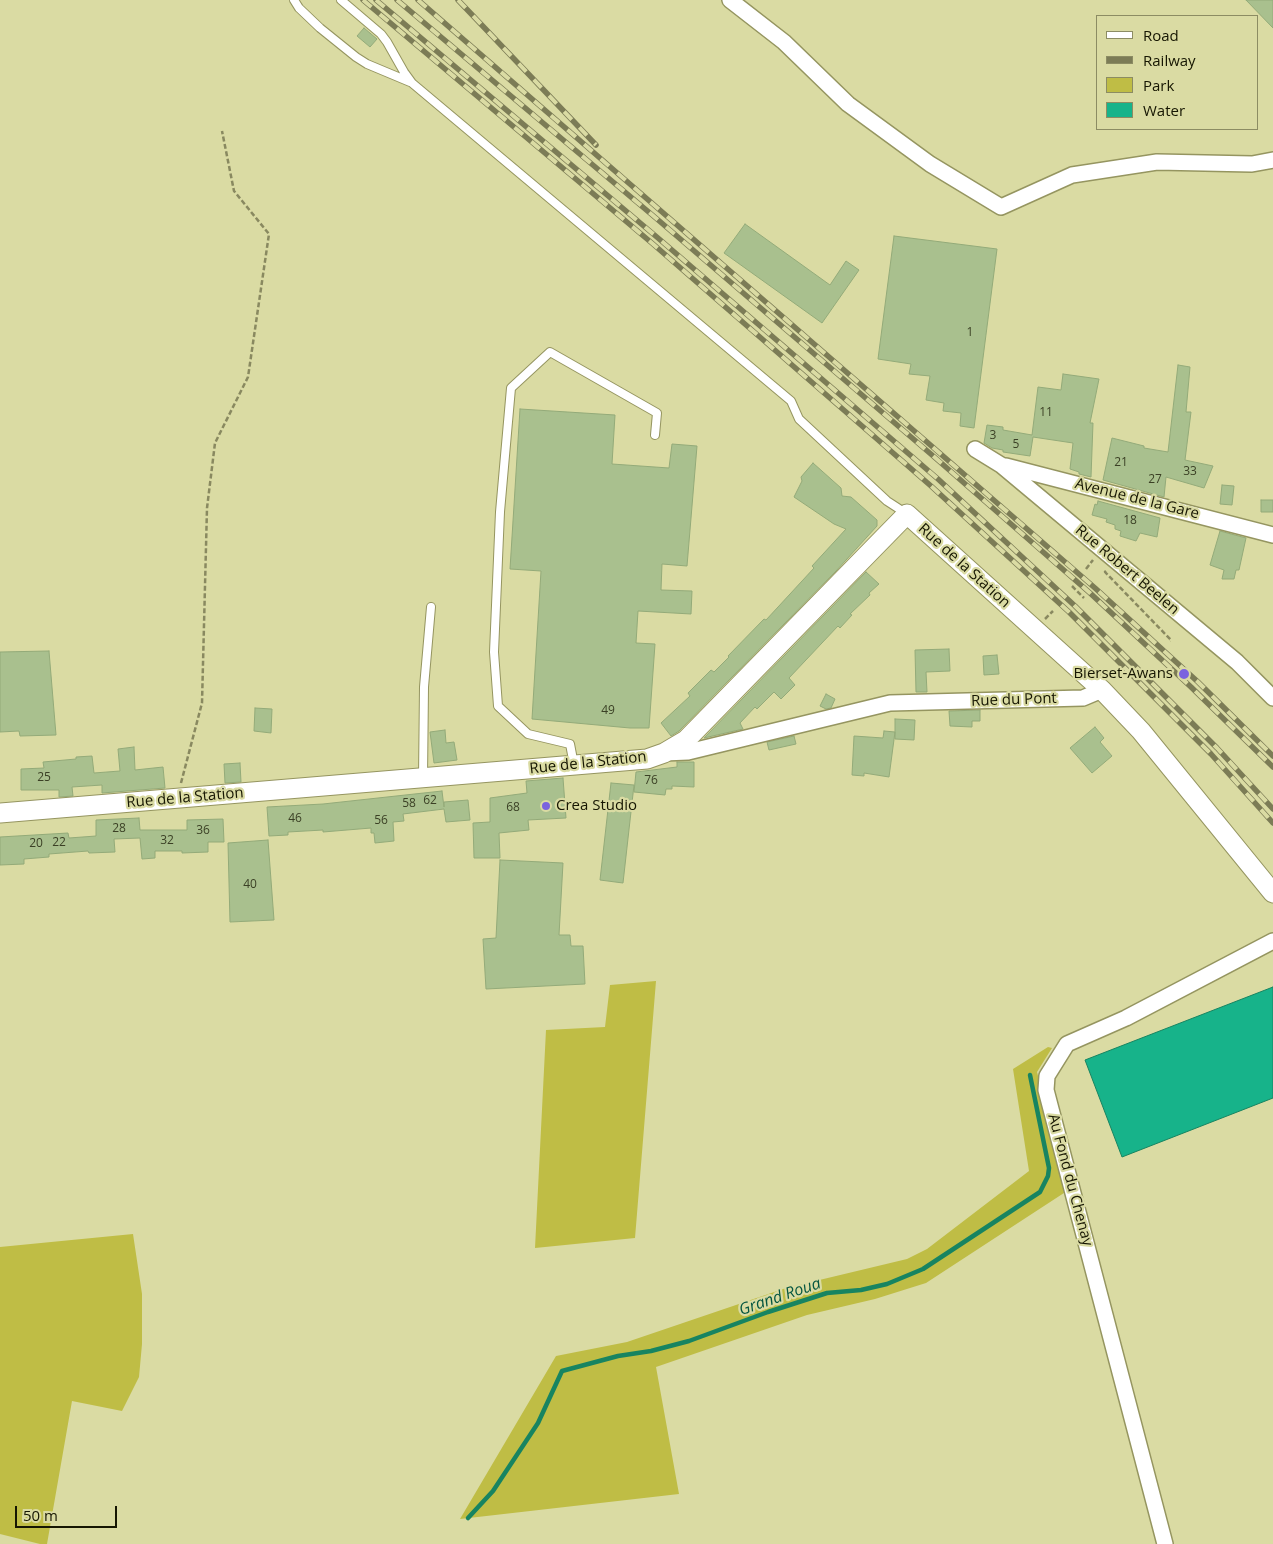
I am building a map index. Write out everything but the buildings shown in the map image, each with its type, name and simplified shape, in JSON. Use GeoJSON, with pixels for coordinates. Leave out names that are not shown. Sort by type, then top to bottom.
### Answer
{"type":"FeatureCollection","features":[{"type":"Feature","properties":{"kind":"street"},"geometry":{"type":"LineString","coordinates":[[730,0],[784,42],[848,104],[930,164],[1001,207],[1072,175],[1157,162],[1252,164],[1273,160]]}},
{"type":"Feature","properties":{"kind":"street","name":"Rue Robert Beelen"},"geometry":{"type":"LineString","coordinates":[[975,450],[1000,465],[1237,662],[1273,698]]}},
{"type":"Feature","properties":{"kind":"street","name":"Avenue de la Gare"},"geometry":{"type":"LineString","coordinates":[[1000,465],[1273,535]]}},
{"type":"Feature","properties":{"kind":"street","name":"Rue de la Station"},"geometry":{"type":"LineString","coordinates":[[0,813],[646,759],[664,753],[686,740],[907,514],[1102,690]]}},
{"type":"Feature","properties":{"kind":"street"},"geometry":{"type":"LineString","coordinates":[[1102,690],[1141,731],[1273,893]]}},
{"type":"Feature","properties":{"kind":"street","name":"Rue du Pont"},"geometry":{"type":"LineString","coordinates":[[664,753],[688,752],[890,703],[1083,698],[1102,690]]}},
{"type":"Feature","properties":{"kind":"street","name":"Au Fond du Chenay"},"geometry":{"type":"LineString","coordinates":[[1165,1544],[1046,1090],[1047,1076],[1067,1044],[1126,1018],[1273,941]]}},
{"type":"Feature","properties":{"kind":"lane"},"geometry":{"type":"LineString","coordinates":[[294,0],[299,8],[320,28],[356,57],[367,64],[412,83]]}},
{"type":"Feature","properties":{"kind":"lane"},"geometry":{"type":"LineString","coordinates":[[341,0],[381,34],[412,83],[791,401],[799,419],[887,501],[907,514]]}},
{"type":"Feature","properties":{"kind":"lane"},"geometry":{"type":"LineString","coordinates":[[574,765],[570,744],[528,734],[498,706],[494,652],[500,512],[511,388],[550,352],[657,413],[655,435]]}},
{"type":"Feature","properties":{"kind":"lane"},"geometry":{"type":"LineString","coordinates":[[423,778],[424,687],[431,606]]}},
{"type":"Feature","properties":{"kind":"path"},"geometry":{"type":"LineString","coordinates":[[176,798],[187,765],[202,703],[206,508],[216,443],[248,377],[269,234],[234,192],[222,131]]}},
{"type":"Feature","properties":{"kind":"path"},"geometry":{"type":"LineString","coordinates":[[1086,569],[1089,564]]}},
{"type":"Feature","properties":{"kind":"path"},"geometry":{"type":"LineString","coordinates":[[1108,570],[1105,572],[1170,641]]}},
{"type":"Feature","properties":{"kind":"path"},"geometry":{"type":"LineString","coordinates":[[1072,586],[1084,598]]}},
{"type":"Feature","properties":{"kind":"path"},"geometry":{"type":"LineString","coordinates":[[1046,618],[1052,611]]}},
{"type":"Feature","properties":{"kind":"green space"},"geometry":{"type":"Polygon","coordinates":[[[656,981],[635,1238],[535,1248],[546,1030],[605,1027],[610,985],[656,981]]]}},
{"type":"Feature","properties":{"kind":"green space"},"geometry":{"type":"Polygon","coordinates":[[[1048,1047],[1052,1048],[1037,1072],[1067,1191],[926,1283],[875,1299],[807,1315],[656,1367],[679,1494],[460,1519],[556,1356],[627,1342],[786,1288],[907,1259],[927,1249],[1029,1171],[1013,1069],[1048,1047]]]}},
{"type":"Feature","properties":{"kind":"green space"},"geometry":{"type":"Polygon","coordinates":[[[133,1234],[142,1294],[142,1344],[139,1377],[122,1411],[72,1401],[47,1544],[0,1534],[0,1247],[133,1234]]]}},
{"type":"Feature","properties":{"kind":"water"},"geometry":{"type":"Polygon","coordinates":[[[1273,987],[1273,1098],[1122,1157],[1085,1060],[1273,987]]]}},
{"type":"Feature","properties":{"kind":"waterway","name":"Grand Roua"},"geometry":{"type":"LineString","coordinates":[[468,1518],[493,1491],[538,1423],[562,1371],[618,1356],[651,1351],[689,1341],[827,1293],[861,1290],[887,1284],[923,1269],[1040,1192],[1048,1176],[1049,1168],[1030,1075]]}},
{"type":"Feature","properties":{"kind":"railway"},"geometry":{"type":"LineString","coordinates":[[363,0],[653,244],[931,486],[1069,612],[1211,754],[1273,823]]}},
{"type":"Feature","properties":{"kind":"railway"},"geometry":{"type":"LineString","coordinates":[[376,0],[658,238],[938,479],[1075,606],[1217,748],[1273,809]]}},
{"type":"Feature","properties":{"kind":"railway"},"geometry":{"type":"LineString","coordinates":[[397,0],[657,219],[1090,593],[1273,767]]}},
{"type":"Feature","properties":{"kind":"railway"},"geometry":{"type":"LineString","coordinates":[[418,0],[1095,588],[1198,682],[1273,756]]}},
{"type":"Feature","properties":{"kind":"railway"},"geometry":{"type":"LineString","coordinates":[[458,0],[596,145]]}},
{"type":"Feature","properties":{"kind":"place","name":"Bierset-Awans"},"geometry":{"type":"Point","coordinates":[1184,674]}},
{"type":"Feature","properties":{"kind":"place","name":"Crea Studio"},"geometry":{"type":"Point","coordinates":[546,806]}}]}
